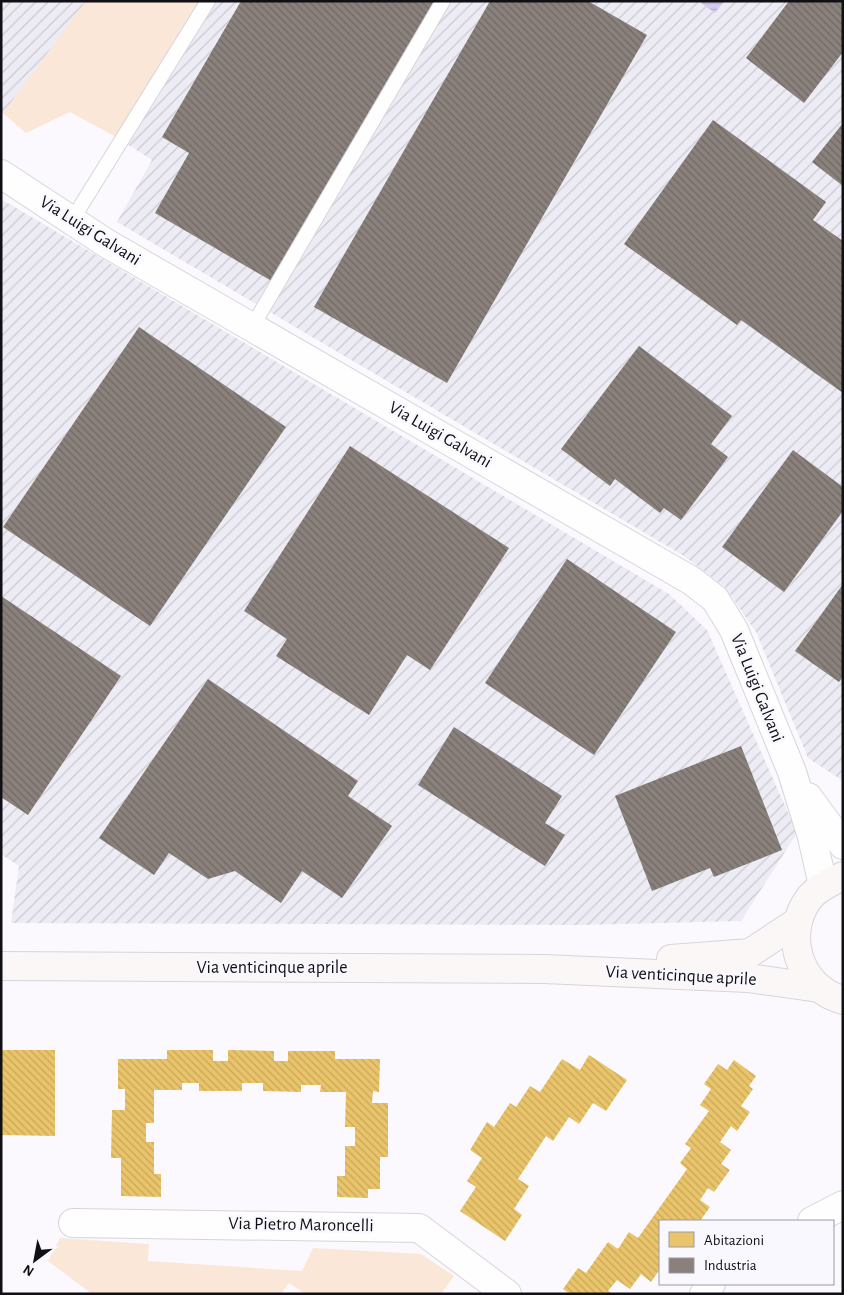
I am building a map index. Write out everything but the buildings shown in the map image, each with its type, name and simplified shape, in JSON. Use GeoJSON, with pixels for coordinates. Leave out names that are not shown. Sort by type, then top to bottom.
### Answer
{"type":"FeatureCollection","features":[{"type":"Feature","properties":{"kind":"street","name":"Via Luigi Galvani"},"geometry":{"type":"LineString","coordinates":[[1,174],[106,243],[692,581],[715,599],[734,630],[792,772],[812,837],[833,881]]}},
{"type":"Feature","properties":{"kind":"street","name":"Via Luigi Galvani"},"geometry":{"type":"LineString","coordinates":[[792,772],[824,822],[843,845]]}},
{"type":"Feature","properties":{"kind":"street"},"geometry":{"type":"LineString","coordinates":[[833,881],[812,895],[803,908],[797,922],[796,946],[798,958],[810,980],[834,998],[843,1000]]}},
{"type":"Feature","properties":{"kind":"street","name":"Via venticinque aprile"},"geometry":{"type":"LineString","coordinates":[[544,969],[750,953],[797,922]]}},
{"type":"Feature","properties":{"kind":"street","name":"Via venticinque aprile"},"geometry":{"type":"LineString","coordinates":[[1,966],[544,969],[748,978],[819,988]]}},
{"type":"Feature","properties":{"kind":"street"},"geometry":{"type":"LineString","coordinates":[[814,1220],[843,1205]]}},
{"type":"Feature","properties":{"kind":"street","name":"Via Pietro Maroncelli"},"geometry":{"type":"LineString","coordinates":[[72,1223],[420,1228],[507,1294]]}},
{"type":"Feature","properties":{"kind":"lane"},"geometry":{"type":"LineString","coordinates":[[72,220],[208,1]]}},
{"type":"Feature","properties":{"kind":"lane"},"geometry":{"type":"LineString","coordinates":[[252,327],[444,1]]}},
{"type":"Feature","properties":{"kind":"shaded area"},"geometry":{"type":"Polygon","coordinates":[[[1,1],[86,1],[1,116],[1,1]]]}},
{"type":"Feature","properties":{"kind":"shaded area"},"geometry":{"type":"Polygon","coordinates":[[[86,1],[198,1],[116,137],[70,112],[26,133],[3,113],[86,1]]]}},
{"type":"Feature","properties":{"kind":"shaded area"},"geometry":{"type":"Polygon","coordinates":[[[198,1],[843,1],[843,781],[808,758],[756,632],[725,587],[684,556],[117,222],[152,160],[116,137],[198,1]]]}},
{"type":"Feature","properties":{"kind":"shaded area"},"geometry":{"type":"Polygon","coordinates":[[[702,1],[724,1],[715,13],[701,3],[702,1]]]}},
{"type":"Feature","properties":{"kind":"shaded area"},"geometry":{"type":"Polygon","coordinates":[[[1,199],[669,594],[707,630],[797,833],[741,921],[580,925],[11,923],[19,866],[1,854],[1,199]]]}},
{"type":"Feature","properties":{"kind":"shaded area"},"geometry":{"type":"Polygon","coordinates":[[[60,1238],[149,1244],[148,1261],[302,1271],[313,1248],[421,1254],[454,1276],[441,1294],[305,1294],[289,1283],[281,1294],[92,1294],[48,1261],[60,1238]]]}}]}
